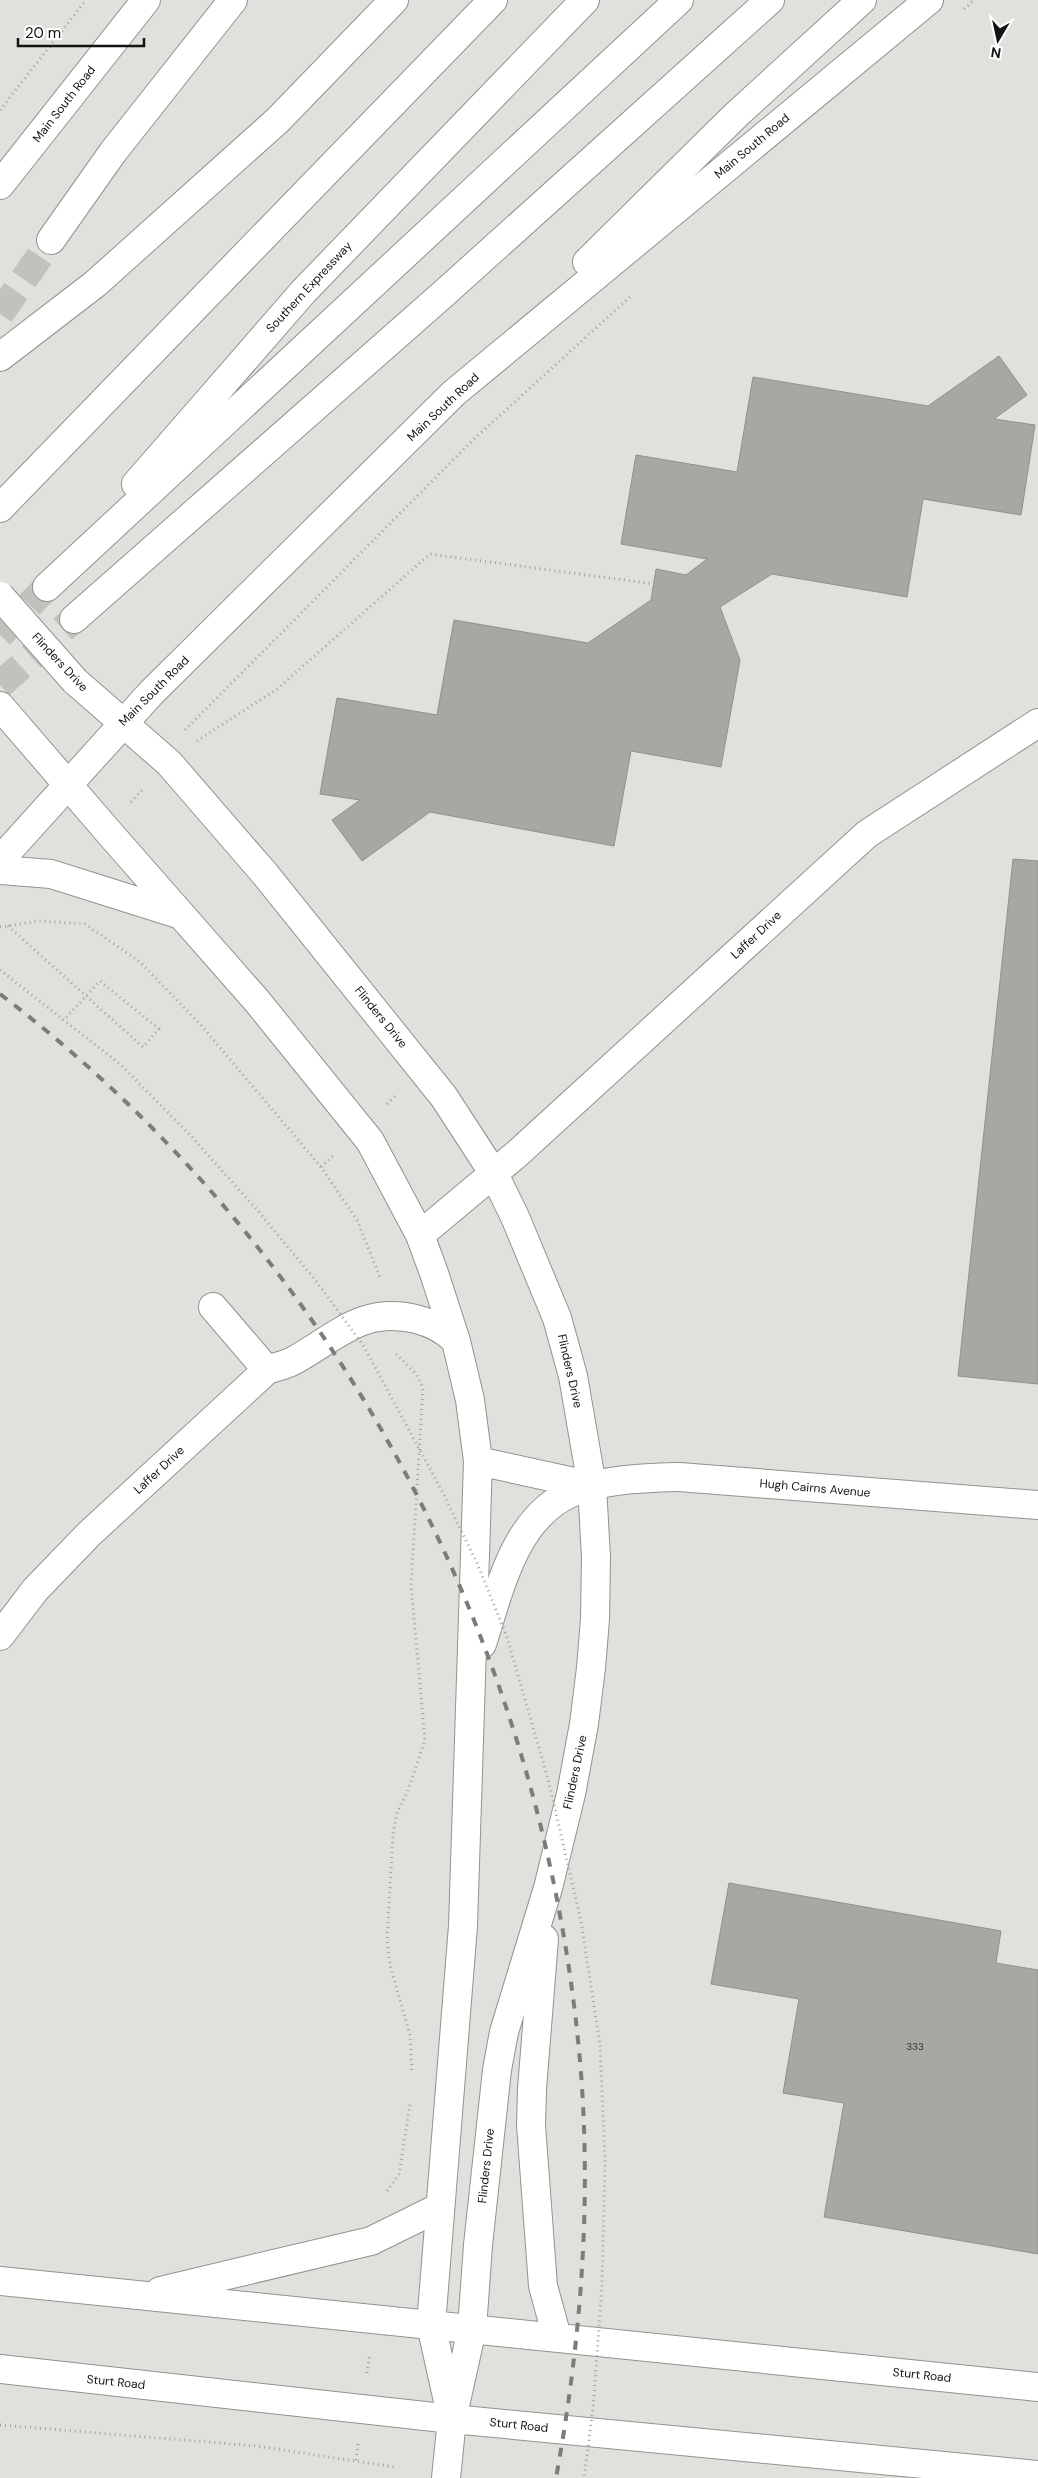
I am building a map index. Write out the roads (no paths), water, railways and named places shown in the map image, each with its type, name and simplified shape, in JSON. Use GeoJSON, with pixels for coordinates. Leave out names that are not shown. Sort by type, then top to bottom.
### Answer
{"type":"FeatureCollection","features":[{"type":"Feature","properties":{"kind":"main road","name":"Main South Road"},"geometry":{"type":"LineString","coordinates":[[0,185],[146,0]]}},
{"type":"Feature","properties":{"kind":"main road"},"geometry":{"type":"LineString","coordinates":[[51,240],[113,152],[233,0]]}},
{"type":"Feature","properties":{"kind":"main road"},"geometry":{"type":"LineString","coordinates":[[0,357],[95,284],[278,120],[394,0]]}},
{"type":"Feature","properties":{"kind":"main road"},"geometry":{"type":"LineString","coordinates":[[0,508],[493,0]]}},
{"type":"Feature","properties":{"kind":"main road","name":"Southern Expressway"},"geometry":{"type":"LineString","coordinates":[[585,0],[303,292],[46,587],[679,0]]}},
{"type":"Feature","properties":{"kind":"main road"},"geometry":{"type":"LineString","coordinates":[[74,619],[441,296],[770,0]]}},
{"type":"Feature","properties":{"kind":"main road"},"geometry":{"type":"LineString","coordinates":[[454,393],[736,115],[862,0]]}},
{"type":"Feature","properties":{"kind":"main road","name":"Main South Road"},"geometry":{"type":"LineString","coordinates":[[0,860],[123,722],[454,393],[929,0]]}},
{"type":"Feature","properties":{"kind":"main road","name":"Flinders Drive"},"geometry":{"type":"LineString","coordinates":[[0,596],[75,682],[123,722],[177,756],[271,882],[423,1070],[494,1174],[515,1217],[557,1318],[573,1376],[592,1486],[596,1566],[591,1668],[584,1724],[571,1794],[548,1888],[514,1998],[497,2070],[480,2226],[472,2329],[452,2419]]}},
{"type":"Feature","properties":{"kind":"main road"},"geometry":{"type":"LineString","coordinates":[[0,706],[257,1001],[352,1116],[375,1149],[420,1235],[456,1341],[470,1400],[478,1461],[463,1926],[431,2325],[452,2419],[446,2478]]}},
{"type":"Feature","properties":{"kind":"main road","name":"Laffer Drive"},"geometry":{"type":"LineString","coordinates":[[420,1235],[494,1174],[867,834],[1038,723]]}},
{"type":"Feature","properties":{"kind":"main road"},"geometry":{"type":"LineString","coordinates":[[0,870],[30,870],[51,874],[182,915]]}},
{"type":"Feature","properties":{"kind":"main road"},"geometry":{"type":"LineString","coordinates":[[213,1307],[267,1370],[291,1362],[356,1322],[377,1316],[397,1315],[422,1321],[443,1330],[456,1341]]}},
{"type":"Feature","properties":{"kind":"main road","name":"Laffer Drive"},"geometry":{"type":"LineString","coordinates":[[0,1636],[35,1590],[89,1534],[267,1370]]}},
{"type":"Feature","properties":{"kind":"main road"},"geometry":{"type":"LineString","coordinates":[[478,1461],[592,1486]]}},
{"type":"Feature","properties":{"kind":"main road","name":"Hugh Cairns Avenue"},"geometry":{"type":"LineString","coordinates":[[592,1486],[633,1480],[679,1477],[1038,1506]]}},
{"type":"Feature","properties":{"kind":"main road"},"geometry":{"type":"LineString","coordinates":[[472,1677],[508,1567],[520,1542],[532,1524],[545,1511],[573,1492],[592,1486]]}},
{"type":"Feature","properties":{"kind":"main road"},"geometry":{"type":"LineString","coordinates":[[548,1888],[532,2089],[531,2126],[543,2286],[557,2337]]}},
{"type":"Feature","properties":{"kind":"main road"},"geometry":{"type":"LineString","coordinates":[[139,2296],[372,2241],[440,2207]]}},
{"type":"Feature","properties":{"kind":"main road","name":"Sturt Road"},"geometry":{"type":"LineString","coordinates":[[0,2281],[1038,2387]]}},
{"type":"Feature","properties":{"kind":"main road","name":"Sturt Road"},"geometry":{"type":"LineString","coordinates":[[0,2369],[452,2419],[1038,2475]]}},
{"type":"Feature","properties":{"kind":"tunnel"},"geometry":{"type":"LineString","coordinates":[[0,314],[51,240]]}},
{"type":"Feature","properties":{"kind":"tunnel"},"geometry":{"type":"LineString","coordinates":[[0,635],[47,587]]}},
{"type":"Feature","properties":{"kind":"tunnel"},"geometry":{"type":"LineString","coordinates":[[0,685],[74,619]]}},
{"type":"Feature","properties":{"kind":"railway"},"geometry":{"type":"LineString","coordinates":[[0,994],[120,1096],[227,1210],[321,1333],[402,1466],[469,1607],[521,1754],[558,1906],[580,2061],[585,2166],[582,2270],[572,2375],[556,2478]]}}]}
